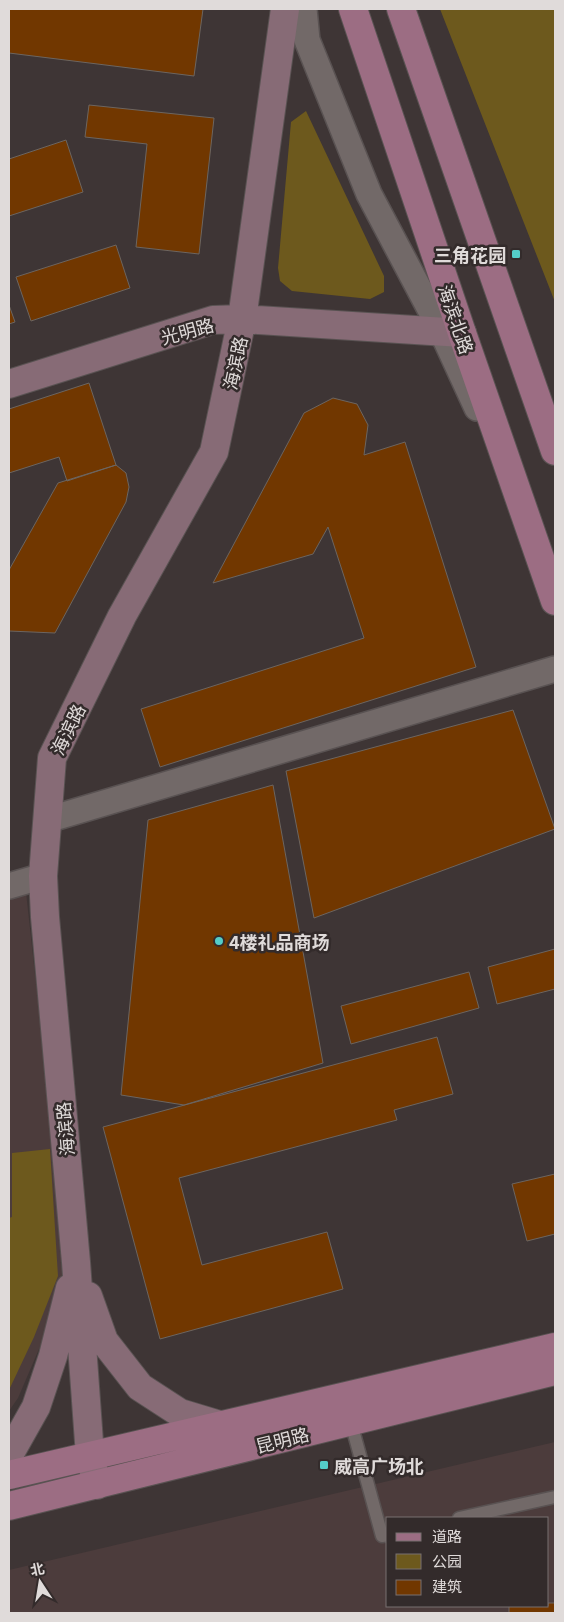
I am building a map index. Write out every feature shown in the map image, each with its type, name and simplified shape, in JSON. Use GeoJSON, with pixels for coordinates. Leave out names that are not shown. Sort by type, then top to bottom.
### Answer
{"type":"FeatureCollection","features":[{"type":"Feature","properties":{"kind":"main road","name":"海滨路"},"geometry":{"type":"LineString","coordinates":[[96,1485],[90,1456],[76,1262],[45,916],[43,876],[52,758],[122,616],[214,452],[242,319],[285,9]]}},
{"type":"Feature","properties":{"kind":"main road","name":"海滨北路"},"geometry":{"type":"LineString","coordinates":[[352,9],[452,333],[521,503],[555,601]]}},
{"type":"Feature","properties":{"kind":"main road"},"geometry":{"type":"LineString","coordinates":[[401,9],[555,451]]}},
{"type":"Feature","properties":{"kind":"main road","name":"光明路"},"geometry":{"type":"LineString","coordinates":[[9,384],[213,320],[242,319],[452,333]]}},
{"type":"Feature","properties":{"kind":"main road"},"geometry":{"type":"LineString","coordinates":[[76,1262],[104,1341],[140,1387],[180,1413],[223,1426]]}},
{"type":"Feature","properties":{"kind":"main road"},"geometry":{"type":"LineString","coordinates":[[9,1455],[36,1408],[53,1356],[76,1262]]}},
{"type":"Feature","properties":{"kind":"main road","name":"昆明路"},"geometry":{"type":"LineString","coordinates":[[9,1506],[96,1485],[555,1347]]}},
{"type":"Feature","properties":{"kind":"main road","name":"昆明路"},"geometry":{"type":"LineString","coordinates":[[9,1475],[223,1426],[348,1409],[555,1371]]}},
{"type":"Feature","properties":{"kind":"street"},"geometry":{"type":"LineString","coordinates":[[304,9],[307,40],[369,194],[452,333]]}},
{"type":"Feature","properties":{"kind":"street"},"geometry":{"type":"LineString","coordinates":[[47,820],[555,669]]}},
{"type":"Feature","properties":{"kind":"street"},"geometry":{"type":"LineString","coordinates":[[9,886],[43,876]]}},
{"type":"Feature","properties":{"kind":"lane"},"geometry":{"type":"LineString","coordinates":[[348,1409],[382,1536],[386,1535]]}},
{"type":"Feature","properties":{"kind":"lane"},"geometry":{"type":"LineString","coordinates":[[464,1517],[555,1497]]}},
{"type":"Feature","properties":{"kind":"shaded area"},"geometry":{"type":"Polygon","coordinates":[[[26,892],[67,1268],[45,1335],[18,1398],[9,1411],[9,896],[26,892]]]}},
{"type":"Feature","properties":{"kind":"shaded area"},"geometry":{"type":"Polygon","coordinates":[[[555,1442],[555,1613],[9,1613],[9,1570],[555,1442]]]}},
{"type":"Feature","properties":{"kind":"green space"},"geometry":{"type":"Polygon","coordinates":[[[440,9],[555,9],[555,302],[440,9]]]}},
{"type":"Feature","properties":{"kind":"green space"},"geometry":{"type":"Polygon","coordinates":[[[306,111],[384,276],[384,292],[370,299],[292,291],[280,281],[278,268],[291,122],[306,111]]]}},
{"type":"Feature","properties":{"kind":"green space"},"geometry":{"type":"Polygon","coordinates":[[[50,1149],[58,1276],[34,1337],[9,1390],[9,1218],[12,1217],[12,1153],[50,1149]]]}},
{"type":"Feature","properties":{"kind":"building"},"geometry":{"type":"Polygon","coordinates":[[[9,9],[203,9],[194,76],[9,53],[9,9]]]}},
{"type":"Feature","properties":{"kind":"building"},"geometry":{"type":"Polygon","coordinates":[[[89,105],[214,118],[199,254],[136,247],[147,144],[85,137],[89,105]]]}},
{"type":"Feature","properties":{"kind":"building"},"geometry":{"type":"Polygon","coordinates":[[[66,140],[83,192],[9,216],[9,159],[66,140]]]}},
{"type":"Feature","properties":{"kind":"building"},"geometry":{"type":"Polygon","coordinates":[[[116,245],[130,288],[31,321],[16,277],[116,245]]]}},
{"type":"Feature","properties":{"kind":"building"},"geometry":{"type":"Polygon","coordinates":[[[9,305],[15,322],[9,324],[9,305]]]}},
{"type":"Feature","properties":{"kind":"building"},"geometry":{"type":"Polygon","coordinates":[[[89,383],[116,465],[67,481],[59,457],[9,473],[9,409],[89,383]]]}},
{"type":"Feature","properties":{"kind":"building"},"geometry":{"type":"Polygon","coordinates":[[[333,398],[357,404],[368,425],[364,455],[405,442],[476,667],[160,767],[141,709],[364,638],[328,527],[313,554],[213,583],[304,413],[333,398]]]}},
{"type":"Feature","properties":{"kind":"building"},"geometry":{"type":"Polygon","coordinates":[[[116,465],[126,473],[129,487],[126,502],[55,633],[9,631],[9,570],[58,483],[116,465]]]}},
{"type":"Feature","properties":{"kind":"building"},"geometry":{"type":"Polygon","coordinates":[[[513,710],[555,829],[314,918],[286,771],[513,710]]]}},
{"type":"Feature","properties":{"kind":"building","name":"4楼礼品商场"},"geometry":{"type":"Polygon","coordinates":[[[273,785],[323,1063],[184,1105],[121,1095],[148,820],[273,785]]]}},
{"type":"Feature","properties":{"kind":"building"},"geometry":{"type":"Polygon","coordinates":[[[555,949],[555,989],[497,1004],[488,967],[555,949]]]}},
{"type":"Feature","properties":{"kind":"building"},"geometry":{"type":"Polygon","coordinates":[[[469,972],[479,1008],[351,1044],[341,1006],[469,972]]]}},
{"type":"Feature","properties":{"kind":"building"},"geometry":{"type":"Polygon","coordinates":[[[437,1037],[453,1094],[394,1110],[397,1120],[179,1178],[202,1265],[327,1232],[343,1289],[160,1339],[103,1127],[437,1037]]]}},
{"type":"Feature","properties":{"kind":"building"},"geometry":{"type":"Polygon","coordinates":[[[555,1174],[555,1234],[527,1241],[512,1184],[555,1174]]]}},
{"type":"Feature","properties":{"kind":"building"},"geometry":{"type":"Polygon","coordinates":[[[549,1603],[555,1603],[555,1613],[509,1613],[509,1607],[549,1607],[549,1603]]]}},
{"type":"Feature","properties":{"kind":"place","name":"三角花园"},"geometry":{"type":"Point","coordinates":[516,254]}},
{"type":"Feature","properties":{"kind":"place","name":"4楼礼品商场"},"geometry":{"type":"Point","coordinates":[219,941]}},
{"type":"Feature","properties":{"kind":"place","name":"威高广场北"},"geometry":{"type":"Point","coordinates":[324,1465]}}]}
